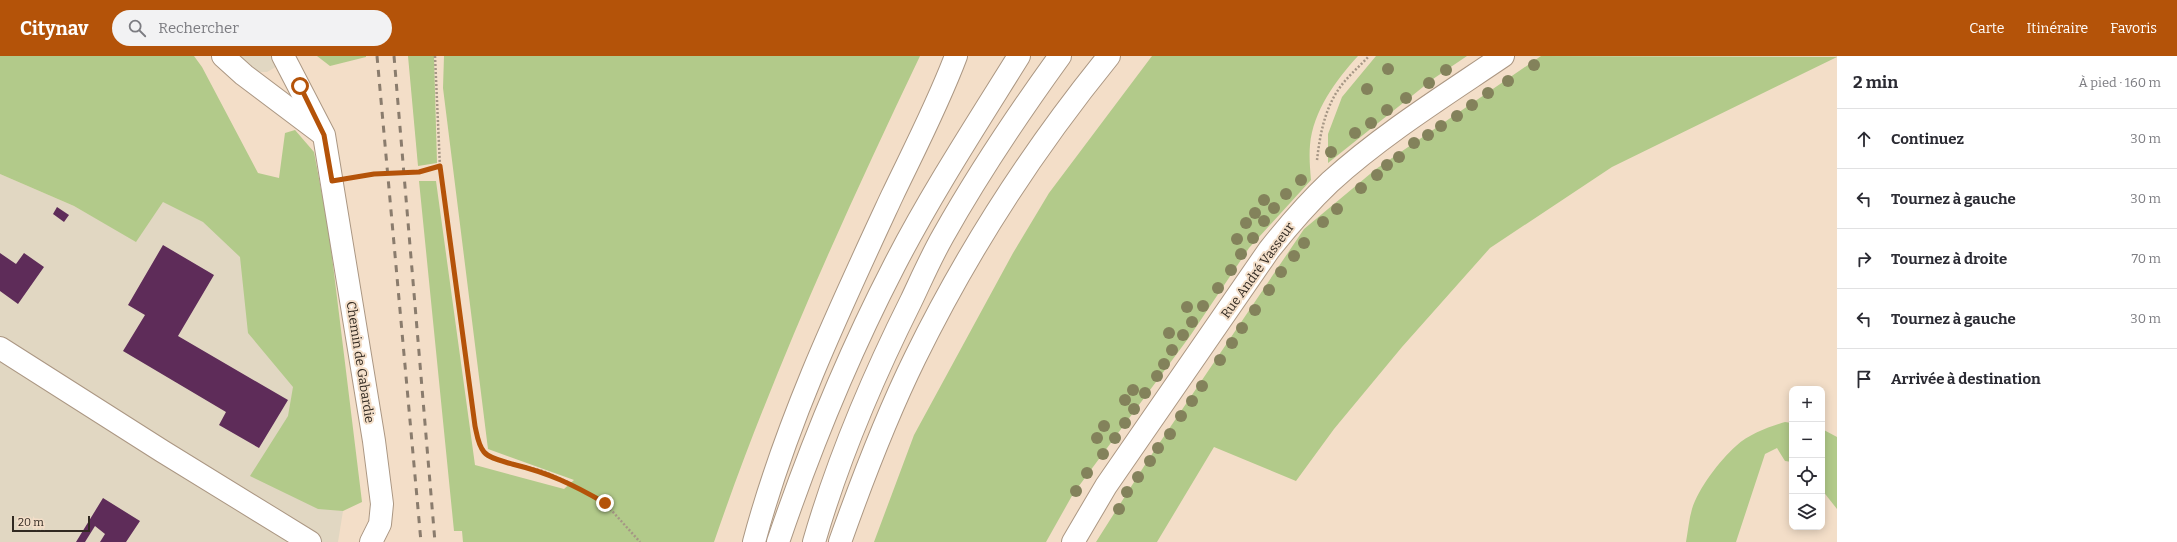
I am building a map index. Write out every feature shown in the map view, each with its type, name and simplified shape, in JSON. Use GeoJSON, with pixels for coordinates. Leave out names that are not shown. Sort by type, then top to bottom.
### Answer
{"type":"FeatureCollection","features":[{"type":"Feature","properties":{"kind":"main road"},"geometry":{"type":"LineString","coordinates":[[223,56],[244,75],[324,135]]}},
{"type":"Feature","properties":{"kind":"main road","name":"Chemin de Gabardie"},"geometry":{"type":"LineString","coordinates":[[283,56],[324,135],[374,442],[382,504],[380,524],[370,542]]}},
{"type":"Feature","properties":{"kind":"main road"},"geometry":{"type":"LineString","coordinates":[[754,542],[800,406],[818,361],[956,56]]}},
{"type":"Feature","properties":{"kind":"main road"},"geometry":{"type":"LineString","coordinates":[[778,542],[801,474],[852,354],[894,266],[956,158],[1019,56]]}},
{"type":"Feature","properties":{"kind":"main road"},"geometry":{"type":"LineString","coordinates":[[814,542],[824,506],[857,418],[892,339],[943,236],[1012,123],[1060,56]]}},
{"type":"Feature","properties":{"kind":"main road"},"geometry":{"type":"LineString","coordinates":[[840,542],[864,473],[915,357],[968,260],[1072,102],[1109,56]]}},
{"type":"Feature","properties":{"kind":"main road","name":"Rue André Vasseur"},"geometry":{"type":"LineString","coordinates":[[1073,542],[1106,486],[1269,250],[1293,220],[1331,182],[1406,121],[1503,56]]}},
{"type":"Feature","properties":{"kind":"main road"},"geometry":{"type":"LineString","coordinates":[[0,348],[155,447],[310,542]]}},
{"type":"Feature","properties":{"kind":"path"},"geometry":{"type":"LineString","coordinates":[[435,56],[440,166],[475,426],[479,443],[485,453],[499,460],[543,472],[572,484],[605,503],[640,542]]}},
{"type":"Feature","properties":{"kind":"path"},"geometry":{"type":"LineString","coordinates":[[1331,182],[1316,168],[1319,140],[1327,111],[1341,86],[1369,56]]}},
{"type":"Feature","properties":{"kind":"path"},"geometry":{"type":"LineString","coordinates":[[332,181],[374,174],[419,172],[440,166]]}},
{"type":"Feature","properties":{"kind":"shaded area"},"geometry":{"type":"Polygon","coordinates":[[[230,56],[291,56],[286,61],[267,72],[250,72],[230,56]]]}},
{"type":"Feature","properties":{"kind":"shaded area"},"geometry":{"type":"Polygon","coordinates":[[[200,148],[280,322],[343,511],[338,542],[0,542],[0,174],[74,206],[136,241],[200,148]]]}},
{"type":"Feature","properties":{"kind":"green space"},"geometry":{"type":"Polygon","coordinates":[[[0,56],[194,56],[202,67],[258,173],[279,178],[285,133],[295,130],[314,152],[329,232],[362,502],[343,511],[318,509],[250,476],[288,416],[293,387],[248,333],[240,257],[203,222],[163,202],[136,242],[74,206],[0,174],[0,56]]]}},
{"type":"Feature","properties":{"kind":"green space"},"geometry":{"type":"Polygon","coordinates":[[[317,56],[366,56],[366,57],[330,66],[317,56]]]}},
{"type":"Feature","properties":{"kind":"green space"},"geometry":{"type":"Polygon","coordinates":[[[408,56],[434,56],[437,163],[418,166],[408,56]]]}},
{"type":"Feature","properties":{"kind":"green space"},"geometry":{"type":"Polygon","coordinates":[[[444,56],[920,56],[836,236],[784,357],[736,480],[714,542],[463,542],[462,531],[454,531],[419,181],[436,181],[475,465],[564,489],[574,480],[488,449],[443,88],[444,56]]]}},
{"type":"Feature","properties":{"kind":"green space"},"geometry":{"type":"Polygon","coordinates":[[[1152,56],[1358,56],[1334,86],[1316,120],[1310,145],[1311,180],[1249,248],[1190,336],[1073,494],[1046,542],[874,542],[914,435],[1013,253],[1049,193],[1152,56]]]}},
{"type":"Feature","properties":{"kind":"green space"},"geometry":{"type":"Polygon","coordinates":[[[1376,56],[1467,56],[1433,79],[1328,163],[1328,134],[1342,97],[1376,56]]]}},
{"type":"Feature","properties":{"kind":"green space"},"geometry":{"type":"Polygon","coordinates":[[[1541,56],[1837,57],[1612,167],[1490,248],[1402,347],[1334,429],[1296,481],[1214,447],[1157,542],[1096,542],[1148,460],[1304,229],[1376,169],[1541,56]]]}},
{"type":"Feature","properties":{"kind":"green space"},"geometry":{"type":"Polygon","coordinates":[[[1785,422],[1789,423],[1789,462],[1785,461],[1777,448],[1765,454],[1736,542],[1686,542],[1692,509],[1704,484],[1730,452],[1741,442],[1753,434],[1785,422]]]}},
{"type":"Feature","properties":{"kind":"green space"},"geometry":{"type":"Polygon","coordinates":[[[1825,431],[1837,437],[1837,509],[1825,494],[1825,431]]]}},
{"type":"Feature","properties":{"kind":"building"},"geometry":{"type":"Polygon","coordinates":[[[57,207],[69,215],[64,222],[53,214],[57,207]]]}},
{"type":"Feature","properties":{"kind":"building"},"geometry":{"type":"Polygon","coordinates":[[[163,245],[214,275],[178,336],[288,400],[259,448],[219,425],[226,412],[123,351],[145,315],[128,305],[163,245]]]}},
{"type":"Feature","properties":{"kind":"building"},"geometry":{"type":"Polygon","coordinates":[[[0,253],[16,264],[24,253],[44,267],[18,304],[0,291],[0,253]]]}},
{"type":"Feature","properties":{"kind":"building"},"geometry":{"type":"Polygon","coordinates":[[[103,498],[140,521],[126,542],[100,542],[105,534],[95,526],[85,542],[76,542],[103,498]]]}},
{"type":"Feature","properties":{"kind":"railway"},"geometry":{"type":"LineString","coordinates":[[377,56],[421,542]]}},
{"type":"Feature","properties":{"kind":"railway"},"geometry":{"type":"LineString","coordinates":[[394,56],[435,542]]}},
{"type":"Feature","properties":{"kind":"route"},"geometry":{"type":"LineString","coordinates":[[300,86],[324,135],[332,181],[374,174],[419,172],[440,166],[458,290],[475,426],[479,443],[485,453],[499,460],[543,472],[572,484],[605,503]]}}]}
